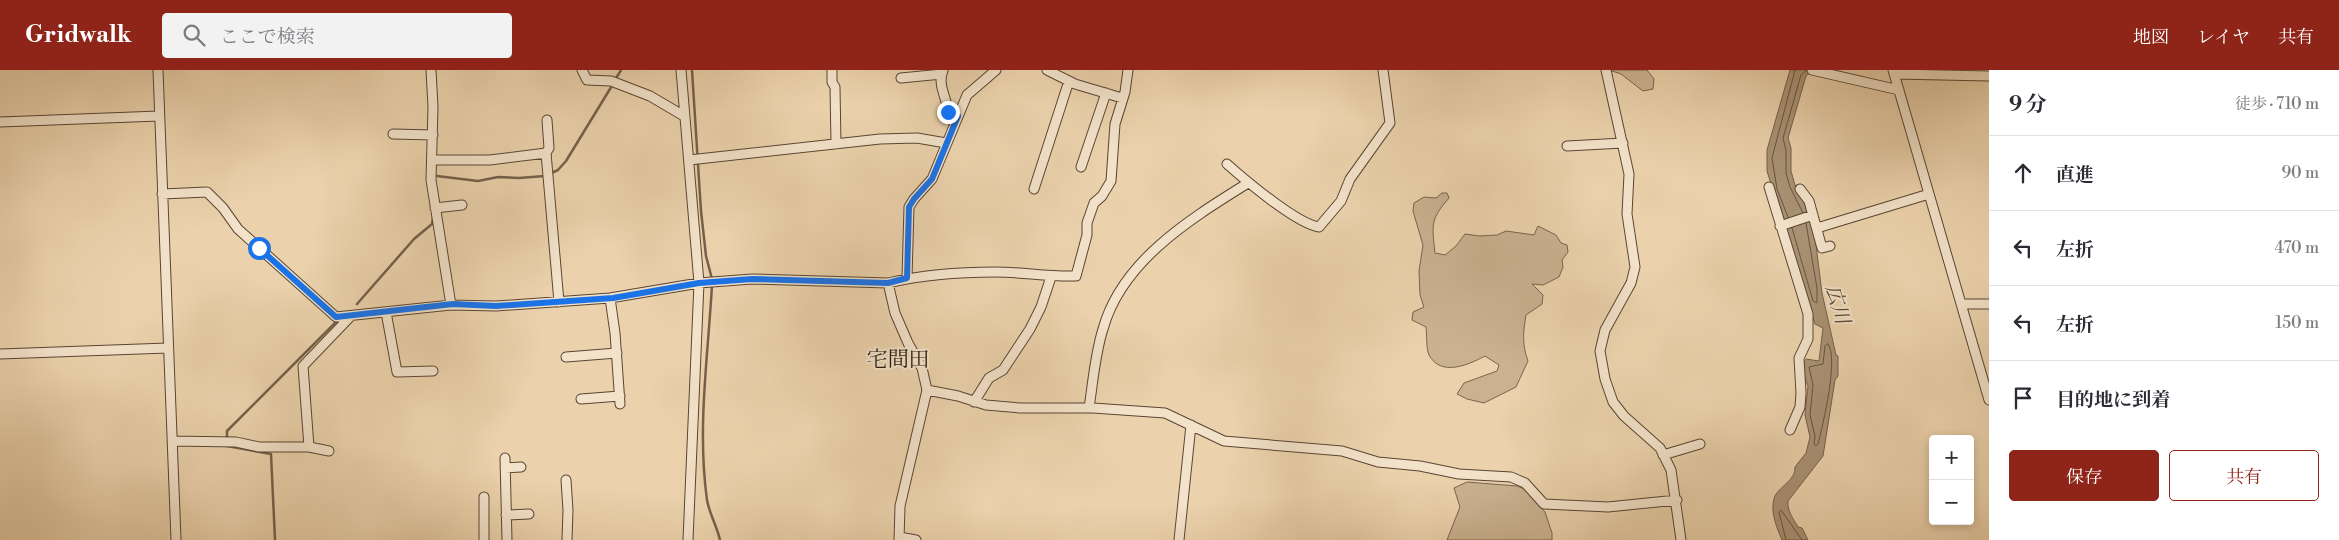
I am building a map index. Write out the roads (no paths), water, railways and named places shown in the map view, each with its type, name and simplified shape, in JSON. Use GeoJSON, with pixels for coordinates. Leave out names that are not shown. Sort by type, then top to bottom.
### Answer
{"type":"FeatureCollection","features":[{"type":"Feature","properties":{"kind":"street"},"geometry":{"type":"LineString","coordinates":[[158,70],[176,540]]}},
{"type":"Feature","properties":{"kind":"street"},"geometry":{"type":"LineString","coordinates":[[431,70],[433,135],[431,180],[451,305]]}},
{"type":"Feature","properties":{"kind":"street"},"geometry":{"type":"LineString","coordinates":[[582,70],[587,80],[611,81],[650,96],[684,116]]}},
{"type":"Feature","properties":{"kind":"street"},"geometry":{"type":"LineString","coordinates":[[681,70],[684,116],[703,283],[688,540]]}},
{"type":"Feature","properties":{"kind":"street"},"geometry":{"type":"LineString","coordinates":[[832,70],[832,82],[835,87],[836,144]]}},
{"type":"Feature","properties":{"kind":"street"},"geometry":{"type":"LineString","coordinates":[[907,278],[909,207],[932,179],[967,95],[996,70]]}},
{"type":"Feature","properties":{"kind":"street"},"geometry":{"type":"LineString","coordinates":[[1047,70],[1075,84],[1122,98]]}},
{"type":"Feature","properties":{"kind":"street"},"geometry":{"type":"LineString","coordinates":[[162,194],[207,192],[223,208],[238,229],[336,317],[451,305],[496,306],[610,298],[703,283],[752,279],[888,283],[907,278],[995,272],[1052,277],[1076,276],[1087,235],[1087,223],[1094,203],[1102,196],[1111,181],[1115,124],[1125,92],[1128,70]]}},
{"type":"Feature","properties":{"kind":"street"},"geometry":{"type":"LineString","coordinates":[[1226,164],[1248,183],[1306,223],[1319,227],[1341,201],[1350,179],[1390,123],[1383,70]]}},
{"type":"Feature","properties":{"kind":"street"},"geometry":{"type":"LineString","coordinates":[[1606,70],[1628,174],[1627,214],[1635,267],[1631,283],[1605,330],[1600,351],[1605,379],[1613,402],[1624,416],[1660,448],[1671,470],[1677,500],[1681,540]]}},
{"type":"Feature","properties":{"kind":"street"},"geometry":{"type":"LineString","coordinates":[[1816,71],[1899,90]]}},
{"type":"Feature","properties":{"kind":"street"},"geometry":{"type":"LineString","coordinates":[[900,78],[942,72],[941,89],[948,101],[948,112],[958,116]]}},
{"type":"Feature","properties":{"kind":"street"},"geometry":{"type":"LineString","coordinates":[[1989,76],[1944,72],[1894,72],[1989,400]]}},
{"type":"Feature","properties":{"kind":"street"},"geometry":{"type":"LineString","coordinates":[[1034,189],[1067,87]]}},
{"type":"Feature","properties":{"kind":"street"},"geometry":{"type":"LineString","coordinates":[[1081,167],[1106,93]]}},
{"type":"Feature","properties":{"kind":"street"},"geometry":{"type":"LineString","coordinates":[[1389,105],[1400,105]]}},
{"type":"Feature","properties":{"kind":"street"},"geometry":{"type":"LineString","coordinates":[[0,122],[159,116]]}},
{"type":"Feature","properties":{"kind":"street"},"geometry":{"type":"LineString","coordinates":[[547,120],[549,148],[546,153],[559,302]]}},
{"type":"Feature","properties":{"kind":"street"},"geometry":{"type":"LineString","coordinates":[[393,134],[433,135]]}},
{"type":"Feature","properties":{"kind":"street"},"geometry":{"type":"LineString","coordinates":[[689,160],[880,139],[917,138],[946,143]]}},
{"type":"Feature","properties":{"kind":"street"},"geometry":{"type":"LineString","coordinates":[[1567,146],[1623,144]]}},
{"type":"Feature","properties":{"kind":"street"},"geometry":{"type":"LineString","coordinates":[[432,160],[490,160],[546,153]]}},
{"type":"Feature","properties":{"kind":"street"},"geometry":{"type":"LineString","coordinates":[[1089,408],[1103,328],[1118,294],[1162,241],[1202,212],[1248,183]]}},
{"type":"Feature","properties":{"kind":"street"},"geometry":{"type":"LineString","coordinates":[[1769,187],[1808,314],[1808,339],[1799,358],[1802,393],[1800,407],[1790,430]]}},
{"type":"Feature","properties":{"kind":"street"},"geometry":{"type":"LineString","coordinates":[[1800,189],[1809,201],[1822,248],[1830,246]]}},
{"type":"Feature","properties":{"kind":"street"},"geometry":{"type":"LineString","coordinates":[[1817,228],[1929,194]]}},
{"type":"Feature","properties":{"kind":"street"},"geometry":{"type":"LineString","coordinates":[[435,208],[462,205]]}},
{"type":"Feature","properties":{"kind":"street"},"geometry":{"type":"LineString","coordinates":[[1780,226],[1813,215]]}},
{"type":"Feature","properties":{"kind":"street"},"geometry":{"type":"LineString","coordinates":[[974,402],[989,378],[1003,370],[1030,329],[1041,307],[1052,277]]}},
{"type":"Feature","properties":{"kind":"street"},"geometry":{"type":"LineString","coordinates":[[888,283],[895,313],[908,343],[922,368],[927,390],[900,506],[899,539],[916,540]]}},
{"type":"Feature","properties":{"kind":"street"},"geometry":{"type":"LineString","coordinates":[[587,402],[620,400],[617,353],[610,298]]}},
{"type":"Feature","properties":{"kind":"street"},"geometry":{"type":"LineString","coordinates":[[1961,304],[1989,304]]}},
{"type":"Feature","properties":{"kind":"street"},"geometry":{"type":"LineString","coordinates":[[386,312],[398,372],[433,371]]}},
{"type":"Feature","properties":{"kind":"street"},"geometry":{"type":"LineString","coordinates":[[309,447],[303,366],[351,316]]}},
{"type":"Feature","properties":{"kind":"street"},"geometry":{"type":"LineString","coordinates":[[0,354],[168,348]]}},
{"type":"Feature","properties":{"kind":"street"},"geometry":{"type":"LineString","coordinates":[[566,357],[617,353]]}},
{"type":"Feature","properties":{"kind":"street"},"geometry":{"type":"LineString","coordinates":[[927,390],[958,396],[974,402],[1020,408],[1089,408],[1165,413],[1224,441],[1342,451],[1378,462],[1420,466],[1459,474],[1511,477],[1525,483],[1544,504],[1608,507],[1677,500]]}},
{"type":"Feature","properties":{"kind":"street"},"geometry":{"type":"LineString","coordinates":[[1179,540],[1191,425]]}},
{"type":"Feature","properties":{"kind":"street"},"geometry":{"type":"LineString","coordinates":[[172,441],[236,442],[258,447],[309,447],[329,451]]}},
{"type":"Feature","properties":{"kind":"street"},"geometry":{"type":"LineString","coordinates":[[1663,455],[1700,444]]}},
{"type":"Feature","properties":{"kind":"street"},"geometry":{"type":"LineString","coordinates":[[505,458],[507,540]]}},
{"type":"Feature","properties":{"kind":"street"},"geometry":{"type":"LineString","coordinates":[[505,468],[521,468]]}},
{"type":"Feature","properties":{"kind":"street"},"geometry":{"type":"LineString","coordinates":[[566,480],[567,540]]}},
{"type":"Feature","properties":{"kind":"street"},"geometry":{"type":"LineString","coordinates":[[484,497],[484,540]]}},
{"type":"Feature","properties":{"kind":"street"},"geometry":{"type":"LineString","coordinates":[[506,515],[529,514]]}},
{"type":"Feature","properties":{"kind":"water"},"geometry":{"type":"Polygon","coordinates":[[[1790,70],[1813,70],[1806,76],[1788,138],[1791,148],[1791,171],[1795,185],[1804,202],[1814,229],[1822,293],[1836,355],[1838,356],[1838,376],[1835,380],[1823,456],[1788,501],[1788,508],[1791,514],[1798,527],[1802,528],[1808,540],[1782,540],[1774,519],[1773,507],[1775,496],[1793,476],[1795,467],[1806,453],[1810,437],[1805,415],[1808,386],[1804,375],[1803,362],[1806,359],[1819,361],[1823,328],[1815,324],[1767,171],[1767,150],[1790,70]]]}},
{"type":"Feature","properties":{"kind":"waterway"},"geometry":{"type":"LineString","coordinates":[[615,80],[621,70]]}},
{"type":"Feature","properties":{"kind":"waterway"},"geometry":{"type":"LineString","coordinates":[[692,70],[701,211],[706,256],[712,279]]}},
{"type":"Feature","properties":{"kind":"waterway"},"geometry":{"type":"LineString","coordinates":[[437,176],[478,181],[498,177],[545,176],[558,170],[566,161],[613,84]]}},
{"type":"Feature","properties":{"kind":"waterway"},"geometry":{"type":"LineString","coordinates":[[357,304],[414,239],[432,224],[433,218]]}},
{"type":"Feature","properties":{"kind":"waterway"},"geometry":{"type":"LineString","coordinates":[[712,285],[704,392],[703,446],[707,500],[720,540]]}},
{"type":"Feature","properties":{"kind":"waterway"},"geometry":{"type":"LineString","coordinates":[[227,439],[227,431],[336,322]]}},
{"type":"Feature","properties":{"kind":"waterway"},"geometry":{"type":"LineString","coordinates":[[227,446],[271,454],[275,540]]}},
{"type":"Feature","properties":{"kind":"district","name":"宅間田"},"geometry":{"type":"Point","coordinates":[898,359]}},
{"type":"Feature","properties":{"kind":"water label","name":"広川"},"geometry":{"type":"Point","coordinates":[1838,304]}}]}
